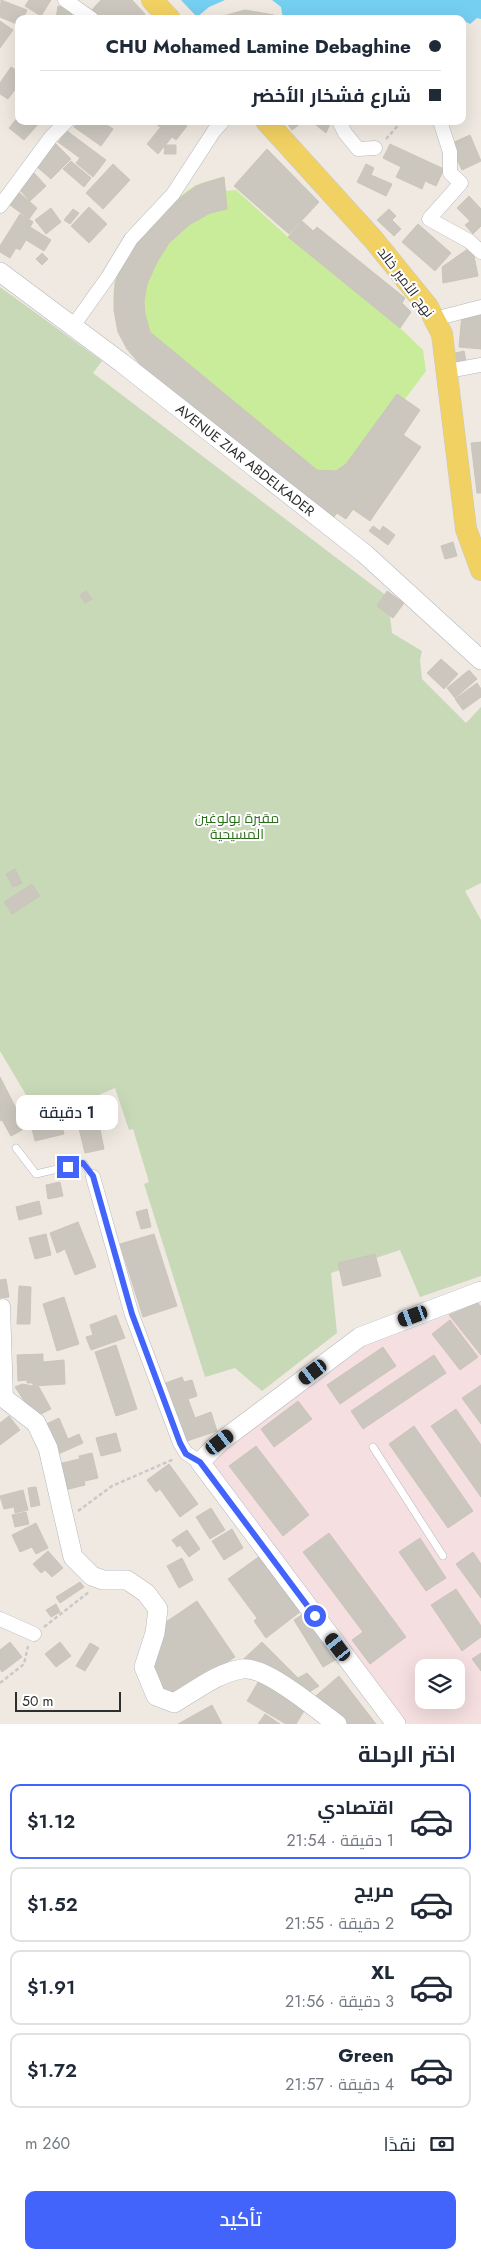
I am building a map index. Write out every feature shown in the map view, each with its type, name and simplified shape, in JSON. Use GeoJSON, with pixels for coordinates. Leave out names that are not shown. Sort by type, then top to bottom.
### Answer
{"type":"FeatureCollection","features":[{"type":"Feature","properties":{"kind":"main road","name":"نهج الأمير خالد"},"geometry":{"type":"LineString","coordinates":[[270,125],[373,239],[428,307],[442,334],[466,529],[481,570]]}},
{"type":"Feature","properties":{"kind":"street"},"geometry":{"type":"LineString","coordinates":[[65,0],[86,15]]}},
{"type":"Feature","properties":{"kind":"street"},"geometry":{"type":"LineString","coordinates":[[0,206],[63,125]]}},
{"type":"Feature","properties":{"kind":"street"},"geometry":{"type":"LineString","coordinates":[[72,326],[108,277],[131,239],[173,194],[219,125]]}},
{"type":"Feature","properties":{"kind":"street"},"geometry":{"type":"LineString","coordinates":[[341,125],[358,149],[375,148]]}},
{"type":"Feature","properties":{"kind":"street"},"geometry":{"type":"LineString","coordinates":[[441,125],[450,152],[450,173],[461,183],[429,218],[469,241],[481,252]]}},
{"type":"Feature","properties":{"kind":"street","name":"AVENUE ZIAR ABDELKADER"},"geometry":{"type":"LineString","coordinates":[[0,272],[365,554],[481,660]]}},
{"type":"Feature","properties":{"kind":"street"},"geometry":{"type":"LineString","coordinates":[[434,319],[481,307]]}},
{"type":"Feature","properties":{"kind":"street"},"geometry":{"type":"LineString","coordinates":[[448,371],[481,365]]}},
{"type":"Feature","properties":{"kind":"street"},"geometry":{"type":"LineString","coordinates":[[93,1176],[132,1314],[180,1443],[396,1724]]}},
{"type":"Feature","properties":{"kind":"street"},"geometry":{"type":"LineString","coordinates":[[193,1458],[220,1442],[360,1337],[481,1291]]}},
{"type":"Feature","properties":{"kind":"street"},"geometry":{"type":"LineString","coordinates":[[3,1306],[3,1398],[36,1423],[48,1448],[73,1557],[92,1576],[103,1580],[127,1580],[146,1593],[158,1609],[155,1633],[144,1667],[156,1696],[174,1704],[210,1681],[244,1668],[256,1670],[275,1679],[337,1724]]}},
{"type":"Feature","properties":{"kind":"street"},"geometry":{"type":"LineString","coordinates":[[0,1619],[34,1634]]}},
{"type":"Feature","properties":{"kind":"lane"},"geometry":{"type":"LineString","coordinates":[[16,1148],[36,1174],[83,1163],[93,1176]]}},
{"type":"Feature","properties":{"kind":"lane"},"geometry":{"type":"LineString","coordinates":[[373,1446],[443,1556]]}},
{"type":"Feature","properties":{"kind":"path"},"geometry":{"type":"LineString","coordinates":[[375,148],[391,136],[399,125]]}},
{"type":"Feature","properties":{"kind":"path"},"geometry":{"type":"LineString","coordinates":[[65,1520],[112,1486],[193,1458]]}},
{"type":"Feature","properties":{"kind":"path"},"geometry":{"type":"LineString","coordinates":[[0,1683],[24,1664],[27,1648],[34,1634],[103,1580]]}},
{"type":"Feature","properties":{"kind":"shaded area"},"geometry":{"type":"Polygon","coordinates":[[[481,1304],[481,1724],[408,1724],[221,1482],[211,1462],[229,1446],[367,1345],[481,1304]]]}},
{"type":"Feature","properties":{"kind":"green space"},"geometry":{"type":"Polygon","coordinates":[[[224,177],[226,191],[236,190],[288,237],[302,221],[313,231],[317,227],[405,298],[402,303],[411,312],[400,328],[423,350],[426,371],[405,399],[420,410],[404,435],[421,447],[370,521],[353,510],[346,519],[337,513],[333,518],[118,332],[113,295],[119,272],[127,258],[148,229],[173,203],[195,186],[224,177]]]}},
{"type":"Feature","properties":{"kind":"green space","name":"مقبرة بولوغين المسيحية"},"geometry":{"type":"Polygon","coordinates":[[[0,287],[102,361],[93,373],[388,597],[392,633],[422,651],[420,660],[422,679],[466,723],[481,707],[481,883],[465,891],[481,920],[481,1276],[420,1297],[400,1250],[331,1273],[337,1333],[262,1391],[235,1368],[205,1377],[144,1184],[149,1182],[133,1129],[129,1130],[115,1088],[41,1120],[0,1051],[0,287]]]}},
{"type":"Feature","properties":{"kind":"water"},"geometry":{"type":"Polygon","coordinates":[[[181,0],[225,0],[209,7],[199,15],[195,15],[181,0]]]}},
{"type":"Feature","properties":{"kind":"water"},"geometry":{"type":"Polygon","coordinates":[[[272,0],[481,0],[481,19],[477,18],[470,24],[466,22],[466,15],[282,15],[281,7],[272,0]]]}},
{"type":"Feature","properties":{"kind":"building"},"geometry":{"type":"Polygon","coordinates":[[[1,0],[27,10],[25,15],[15,15],[15,23],[0,17],[1,0]]]}},
{"type":"Feature","properties":{"kind":"building"},"geometry":{"type":"Polygon","coordinates":[[[29,0],[51,0],[42,15],[25,6],[29,0]]]}},
{"type":"Feature","properties":{"kind":"building"},"geometry":{"type":"Polygon","coordinates":[[[101,0],[132,0],[145,14],[94,15],[90,12],[101,0]]]}},
{"type":"Feature","properties":{"kind":"building"},"geometry":{"type":"Polygon","coordinates":[[[58,6],[73,9],[72,15],[57,15],[58,6]]]}},
{"type":"Feature","properties":{"kind":"building"},"geometry":{"type":"Polygon","coordinates":[[[245,10],[274,15],[227,15],[245,10]]]}},
{"type":"Feature","properties":{"kind":"building"},"geometry":{"type":"Polygon","coordinates":[[[0,21],[13,30],[0,48],[0,21]]]}},
{"type":"Feature","properties":{"kind":"building"},"geometry":{"type":"Polygon","coordinates":[[[11,67],[15,70],[15,89],[8,99],[0,94],[0,83],[11,67]]]}},
{"type":"Feature","properties":{"kind":"building"},"geometry":{"type":"Polygon","coordinates":[[[15,121],[15,125],[37,125],[24,140],[9,128],[15,121]]]}},
{"type":"Feature","properties":{"kind":"building"},"geometry":{"type":"Polygon","coordinates":[[[75,125],[107,125],[113,129],[101,146],[74,127],[75,125]]]}},
{"type":"Feature","properties":{"kind":"building"},"geometry":{"type":"Polygon","coordinates":[[[157,125],[186,125],[187,126],[176,140],[157,125]]]}},
{"type":"Feature","properties":{"kind":"building"},"geometry":{"type":"Polygon","coordinates":[[[288,125],[299,125],[292,130],[288,125]]]}},
{"type":"Feature","properties":{"kind":"building"},"geometry":{"type":"Polygon","coordinates":[[[316,125],[329,125],[326,133],[316,125]]]}},
{"type":"Feature","properties":{"kind":"building"},"geometry":{"type":"Polygon","coordinates":[[[160,128],[172,137],[158,154],[147,144],[160,128]]]}},
{"type":"Feature","properties":{"kind":"building"},"geometry":{"type":"Polygon","coordinates":[[[67,131],[106,160],[93,177],[76,163],[80,158],[58,142],[67,131]]]}},
{"type":"Feature","properties":{"kind":"building"},"geometry":{"type":"Polygon","coordinates":[[[470,135],[481,161],[462,170],[450,144],[470,135]]]}},
{"type":"Feature","properties":{"kind":"building"},"geometry":{"type":"Polygon","coordinates":[[[55,143],[71,159],[51,179],[36,166],[41,157],[55,143]]]}},
{"type":"Feature","properties":{"kind":"building"},"geometry":{"type":"Polygon","coordinates":[[[390,144],[444,169],[436,186],[425,181],[422,189],[396,177],[401,167],[383,158],[390,144]]]}},
{"type":"Feature","properties":{"kind":"building"},"geometry":{"type":"Polygon","coordinates":[[[165,145],[176,145],[176,154],[164,154],[165,145]]]}},
{"type":"Feature","properties":{"kind":"building"},"geometry":{"type":"Polygon","coordinates":[[[267,149],[319,202],[289,234],[234,186],[267,149]]]}},
{"type":"Feature","properties":{"kind":"building"},"geometry":{"type":"Polygon","coordinates":[[[71,161],[91,178],[84,187],[63,169],[71,161]]]}},
{"type":"Feature","properties":{"kind":"building"},"geometry":{"type":"Polygon","coordinates":[[[113,164],[130,180],[103,209],[86,193],[113,164]]]}},
{"type":"Feature","properties":{"kind":"building"},"geometry":{"type":"Polygon","coordinates":[[[366,164],[374,168],[371,175],[392,184],[386,196],[357,182],[366,164]]]}},
{"type":"Feature","properties":{"kind":"building"},"geometry":{"type":"Polygon","coordinates":[[[34,173],[46,186],[30,201],[18,188],[34,173]]]}},
{"type":"Feature","properties":{"kind":"building"},"geometry":{"type":"Polygon","coordinates":[[[224,177],[227,209],[210,213],[189,225],[169,243],[157,262],[147,284],[144,301],[150,332],[317,470],[336,471],[346,464],[397,394],[420,410],[403,435],[421,447],[370,521],[353,509],[346,519],[337,513],[333,518],[145,370],[127,349],[118,332],[114,310],[115,283],[126,259],[152,219],[196,186],[224,177]]]}},
{"type":"Feature","properties":{"kind":"building"},"geometry":{"type":"Polygon","coordinates":[[[15,189],[37,208],[29,219],[6,202],[15,189]]]}},
{"type":"Feature","properties":{"kind":"building"},"geometry":{"type":"Polygon","coordinates":[[[469,196],[481,209],[481,226],[473,234],[465,225],[470,221],[457,208],[469,196]]]}},
{"type":"Feature","properties":{"kind":"building"},"geometry":{"type":"Polygon","coordinates":[[[89,207],[107,224],[89,243],[71,226],[89,207]]]}},
{"type":"Feature","properties":{"kind":"building"},"geometry":{"type":"Polygon","coordinates":[[[51,208],[61,222],[46,234],[35,220],[51,208]]]}},
{"type":"Feature","properties":{"kind":"building"},"geometry":{"type":"Polygon","coordinates":[[[73,209],[79,213],[70,224],[64,220],[73,209]]]}},
{"type":"Feature","properties":{"kind":"building"},"geometry":{"type":"Polygon","coordinates":[[[389,209],[396,216],[392,220],[401,229],[394,236],[377,220],[389,209]]]}},
{"type":"Feature","properties":{"kind":"building"},"geometry":{"type":"Polygon","coordinates":[[[20,214],[33,222],[30,227],[51,240],[44,251],[26,240],[20,250],[16,248],[10,258],[0,252],[0,246],[20,214]]]}},
{"type":"Feature","properties":{"kind":"building"},"geometry":{"type":"Polygon","coordinates":[[[302,221],[313,231],[317,227],[405,298],[402,303],[411,312],[400,328],[288,237],[302,221]]]}},
{"type":"Feature","properties":{"kind":"building"},"geometry":{"type":"Polygon","coordinates":[[[418,224],[451,253],[435,271],[402,242],[418,224]]]}},
{"type":"Feature","properties":{"kind":"building"},"geometry":{"type":"Polygon","coordinates":[[[472,246],[478,276],[443,283],[442,267],[472,246]]]}},
{"type":"Feature","properties":{"kind":"building"},"geometry":{"type":"Polygon","coordinates":[[[42,253],[48,259],[42,265],[36,259],[42,253]]]}},
{"type":"Feature","properties":{"kind":"building"},"geometry":{"type":"Polygon","coordinates":[[[481,311],[481,349],[459,347],[462,314],[481,311]]]}},
{"type":"Feature","properties":{"kind":"building"},"geometry":{"type":"Polygon","coordinates":[[[464,351],[467,366],[455,368],[452,354],[464,351]]]}},
{"type":"Feature","properties":{"kind":"building"},"geometry":{"type":"Polygon","coordinates":[[[481,442],[481,493],[477,493],[471,443],[481,442]]]}},
{"type":"Feature","properties":{"kind":"building"},"geometry":{"type":"Polygon","coordinates":[[[373,526],[380,531],[383,526],[395,535],[388,545],[369,531],[373,526]]]}},
{"type":"Feature","properties":{"kind":"building"},"geometry":{"type":"Polygon","coordinates":[[[453,542],[457,556],[445,559],[441,546],[453,542]]]}},
{"type":"Feature","properties":{"kind":"building"},"geometry":{"type":"Polygon","coordinates":[[[86,591],[92,599],[85,603],[80,595],[86,591]]]}},
{"type":"Feature","properties":{"kind":"building"},"geometry":{"type":"Polygon","coordinates":[[[387,591],[404,603],[393,618],[377,606],[387,591]]]}},
{"type":"Feature","properties":{"kind":"building"},"geometry":{"type":"Polygon","coordinates":[[[441,659],[458,674],[444,689],[427,673],[441,659]]]}},
{"type":"Feature","properties":{"kind":"building"},"geometry":{"type":"Polygon","coordinates":[[[469,670],[477,679],[455,698],[447,688],[469,670]]]}},
{"type":"Feature","properties":{"kind":"building"},"geometry":{"type":"Polygon","coordinates":[[[477,683],[481,689],[481,697],[463,710],[455,699],[477,683]]]}},
{"type":"Feature","properties":{"kind":"building"},"geometry":{"type":"Polygon","coordinates":[[[15,869],[22,883],[13,887],[6,874],[15,869]]]}},
{"type":"Feature","properties":{"kind":"building"},"geometry":{"type":"Polygon","coordinates":[[[32,884],[40,896],[12,914],[4,902],[32,884]]]}},
{"type":"Feature","properties":{"kind":"building"},"geometry":{"type":"Polygon","coordinates":[[[0,1077],[22,1120],[18,1122],[22,1130],[11,1136],[2,1120],[0,1121],[0,1077]]]}},
{"type":"Feature","properties":{"kind":"building"},"geometry":{"type":"Polygon","coordinates":[[[55,1099],[64,1134],[35,1141],[30,1120],[39,1118],[35,1105],[55,1099]]]}},
{"type":"Feature","properties":{"kind":"building"},"geometry":{"type":"Polygon","coordinates":[[[112,1108],[116,1126],[100,1129],[104,1149],[85,1153],[75,1112],[91,1109],[92,1112],[112,1108]]]}},
{"type":"Feature","properties":{"kind":"building"},"geometry":{"type":"Polygon","coordinates":[[[60,1182],[63,1196],[48,1199],[46,1185],[60,1182]]]}},
{"type":"Feature","properties":{"kind":"building"},"geometry":{"type":"Polygon","coordinates":[[[39,1201],[42,1214],[19,1220],[16,1207],[39,1201]]]}},
{"type":"Feature","properties":{"kind":"building"},"geometry":{"type":"Polygon","coordinates":[[[147,1209],[151,1227],[141,1229],[136,1212],[147,1209]]]}},
{"type":"Feature","properties":{"kind":"building"},"geometry":{"type":"Polygon","coordinates":[[[78,1222],[96,1267],[75,1275],[65,1249],[57,1253],[50,1233],[78,1222]]]}},
{"type":"Feature","properties":{"kind":"building"},"geometry":{"type":"Polygon","coordinates":[[[46,1234],[51,1255],[35,1259],[29,1238],[46,1234]]]}},
{"type":"Feature","properties":{"kind":"building"},"geometry":{"type":"Polygon","coordinates":[[[154,1234],[177,1306],[143,1317],[120,1244],[154,1234]]]}},
{"type":"Feature","properties":{"kind":"building"},"geometry":{"type":"Polygon","coordinates":[[[375,1254],[381,1276],[343,1286],[338,1263],[375,1254]]]}},
{"type":"Feature","properties":{"kind":"building"},"geometry":{"type":"Polygon","coordinates":[[[6,1279],[9,1297],[0,1298],[0,1280],[6,1279]]]}},
{"type":"Feature","properties":{"kind":"building"},"geometry":{"type":"Polygon","coordinates":[[[19,1286],[31,1287],[30,1324],[17,1324],[19,1286]]]}},
{"type":"Feature","properties":{"kind":"building"},"geometry":{"type":"Polygon","coordinates":[[[64,1297],[79,1344],[57,1351],[43,1304],[64,1297]]]}},
{"type":"Feature","properties":{"kind":"building"},"geometry":{"type":"Polygon","coordinates":[[[478,1303],[481,1307],[481,1355],[449,1315],[478,1303]]]}},
{"type":"Feature","properties":{"kind":"building"},"geometry":{"type":"Polygon","coordinates":[[[116,1315],[125,1338],[91,1350],[86,1337],[93,1335],[90,1325],[116,1315]]]}},
{"type":"Feature","properties":{"kind":"building"},"geometry":{"type":"Polygon","coordinates":[[[450,1320],[478,1357],[460,1370],[432,1334],[450,1320]]]}},
{"type":"Feature","properties":{"kind":"building"},"geometry":{"type":"Polygon","coordinates":[[[116,1345],[137,1409],[116,1416],[95,1352],[116,1345]]]}},
{"type":"Feature","properties":{"kind":"building"},"geometry":{"type":"Polygon","coordinates":[[[383,1347],[396,1366],[340,1404],[327,1385],[383,1347]]]}},
{"type":"Feature","properties":{"kind":"building"},"geometry":{"type":"Polygon","coordinates":[[[43,1354],[43,1362],[64,1360],[65,1384],[33,1386],[33,1383],[27,1383],[27,1380],[18,1381],[17,1355],[43,1354]]]}},
{"type":"Feature","properties":{"kind":"building"},"geometry":{"type":"Polygon","coordinates":[[[434,1355],[446,1373],[363,1429],[351,1411],[434,1355]]]}},
{"type":"Feature","properties":{"kind":"building"},"geometry":{"type":"Polygon","coordinates":[[[182,1377],[184,1382],[192,1380],[197,1396],[188,1399],[195,1418],[211,1412],[217,1431],[187,1441],[179,1430],[163,1384],[182,1377]]]}},
{"type":"Feature","properties":{"kind":"building"},"geometry":{"type":"Polygon","coordinates":[[[22,1384],[39,1387],[51,1409],[35,1417],[15,1387],[22,1384]]]}},
{"type":"Feature","properties":{"kind":"building"},"geometry":{"type":"Polygon","coordinates":[[[481,1385],[481,1424],[462,1398],[481,1385]]]}},
{"type":"Feature","properties":{"kind":"building"},"geometry":{"type":"Polygon","coordinates":[[[298,1401],[312,1419],[274,1447],[261,1429],[298,1401]]]}},
{"type":"Feature","properties":{"kind":"building"},"geometry":{"type":"Polygon","coordinates":[[[456,1409],[481,1445],[481,1497],[431,1426],[456,1409]]]}},
{"type":"Feature","properties":{"kind":"building"},"geometry":{"type":"Polygon","coordinates":[[[9,1416],[20,1430],[0,1445],[0,1423],[9,1416]]]}},
{"type":"Feature","properties":{"kind":"building"},"geometry":{"type":"Polygon","coordinates":[[[59,1418],[68,1439],[79,1434],[83,1443],[54,1456],[40,1427],[59,1418]]]}},
{"type":"Feature","properties":{"kind":"building"},"geometry":{"type":"Polygon","coordinates":[[[414,1426],[473,1511],[448,1528],[389,1444],[414,1426]]]}},
{"type":"Feature","properties":{"kind":"building"},"geometry":{"type":"Polygon","coordinates":[[[116,1433],[121,1451],[101,1456],[96,1438],[116,1433]]]}},
{"type":"Feature","properties":{"kind":"building"},"geometry":{"type":"Polygon","coordinates":[[[256,1446],[309,1515],[283,1536],[229,1466],[256,1446]]]}},
{"type":"Feature","properties":{"kind":"building"},"geometry":{"type":"Polygon","coordinates":[[[92,1453],[98,1478],[85,1481],[79,1456],[92,1453]]]}},
{"type":"Feature","properties":{"kind":"building"},"geometry":{"type":"Polygon","coordinates":[[[79,1459],[85,1485],[61,1491],[54,1465],[79,1459]]]}},
{"type":"Feature","properties":{"kind":"building"},"geometry":{"type":"Polygon","coordinates":[[[169,1464],[198,1504],[180,1517],[160,1489],[156,1492],[147,1480],[169,1464]]]}},
{"type":"Feature","properties":{"kind":"building"},"geometry":{"type":"Polygon","coordinates":[[[36,1487],[40,1505],[31,1507],[28,1488],[36,1487]]]}},
{"type":"Feature","properties":{"kind":"building"},"geometry":{"type":"Polygon","coordinates":[[[23,1490],[28,1510],[15,1513],[14,1507],[4,1509],[0,1496],[23,1490]]]}},
{"type":"Feature","properties":{"kind":"building"},"geometry":{"type":"Polygon","coordinates":[[[211,1508],[225,1530],[210,1539],[196,1517],[211,1508]]]}},
{"type":"Feature","properties":{"kind":"building"},"geometry":{"type":"Polygon","coordinates":[[[26,1512],[29,1524],[15,1527],[12,1515],[26,1512]]]}},
{"type":"Feature","properties":{"kind":"building"},"geometry":{"type":"Polygon","coordinates":[[[36,1523],[48,1548],[36,1554],[32,1547],[20,1552],[12,1535],[36,1523]]]}},
{"type":"Feature","properties":{"kind":"building"},"geometry":{"type":"Polygon","coordinates":[[[232,1529],[243,1548],[224,1560],[212,1541],[232,1529]]]}},
{"type":"Feature","properties":{"kind":"building"},"geometry":{"type":"Polygon","coordinates":[[[187,1530],[200,1549],[189,1557],[180,1545],[177,1547],[172,1540],[187,1530]]]}},
{"type":"Feature","properties":{"kind":"building"},"geometry":{"type":"Polygon","coordinates":[[[329,1533],[406,1637],[370,1664],[352,1640],[363,1632],[303,1552],[329,1533]]]}},
{"type":"Feature","properties":{"kind":"building"},"geometry":{"type":"Polygon","coordinates":[[[420,1538],[446,1578],[426,1591],[399,1552],[420,1538]]]}},
{"type":"Feature","properties":{"kind":"building"},"geometry":{"type":"Polygon","coordinates":[[[48,1551],[63,1568],[52,1577],[45,1570],[41,1573],[33,1564],[48,1551]]]}},
{"type":"Feature","properties":{"kind":"building"},"geometry":{"type":"Polygon","coordinates":[[[473,1552],[481,1564],[481,1598],[456,1564],[473,1552]]]}},
{"type":"Feature","properties":{"kind":"building"},"geometry":{"type":"Polygon","coordinates":[[[264,1553],[305,1608],[266,1638],[254,1621],[257,1618],[228,1579],[264,1553]]]}},
{"type":"Feature","properties":{"kind":"building"},"geometry":{"type":"Polygon","coordinates":[[[182,1558],[193,1580],[179,1588],[167,1566],[182,1558]]]}},
{"type":"Feature","properties":{"kind":"building"},"geometry":{"type":"Polygon","coordinates":[[[80,1582],[84,1587],[60,1603],[56,1597],[80,1582]]]}},
{"type":"Feature","properties":{"kind":"building"},"geometry":{"type":"Polygon","coordinates":[[[456,1589],[481,1626],[481,1637],[462,1651],[431,1605],[456,1589]]]}},
{"type":"Feature","properties":{"kind":"building"},"geometry":{"type":"Polygon","coordinates":[[[197,1601],[235,1657],[173,1698],[152,1684],[150,1667],[166,1622],[197,1601]]]}},
{"type":"Feature","properties":{"kind":"building"},"geometry":{"type":"Polygon","coordinates":[[[56,1604],[60,1612],[51,1617],[46,1610],[56,1604]]]}},
{"type":"Feature","properties":{"kind":"building"},"geometry":{"type":"Polygon","coordinates":[[[308,1611],[337,1659],[323,1667],[294,1620],[308,1611]]]}},
{"type":"Feature","properties":{"kind":"building"},"geometry":{"type":"Polygon","coordinates":[[[10,1642],[22,1657],[2,1672],[0,1669],[0,1650],[10,1642]]]}},
{"type":"Feature","properties":{"kind":"building"},"geometry":{"type":"Polygon","coordinates":[[[60,1642],[71,1656],[56,1667],[45,1654],[60,1642]]]}},
{"type":"Feature","properties":{"kind":"building"},"geometry":{"type":"Polygon","coordinates":[[[262,1642],[298,1678],[307,1673],[319,1686],[306,1694],[237,1665],[262,1642]]]}},
{"type":"Feature","properties":{"kind":"building"},"geometry":{"type":"Polygon","coordinates":[[[90,1643],[99,1648],[85,1671],[76,1666],[90,1643]]]}},
{"type":"Feature","properties":{"kind":"building"},"geometry":{"type":"Polygon","coordinates":[[[481,1653],[481,1671],[472,1659],[481,1653]]]}},
{"type":"Feature","properties":{"kind":"building"},"geometry":{"type":"Polygon","coordinates":[[[339,1676],[376,1724],[346,1724],[311,1700],[339,1676]]]}},
{"type":"Feature","properties":{"kind":"building"},"geometry":{"type":"Polygon","coordinates":[[[260,1679],[307,1706],[296,1724],[286,1724],[247,1701],[260,1679]]]}},
{"type":"Feature","properties":{"kind":"building"},"geometry":{"type":"Polygon","coordinates":[[[212,1705],[222,1724],[178,1724],[212,1705]]]}},
{"type":"Feature","properties":{"kind":"building"},"geometry":{"type":"Polygon","coordinates":[[[265,1714],[280,1724],[258,1724],[265,1714]]]}},
{"type":"Feature","properties":{"kind":"route"},"geometry":{"type":"LineString","coordinates":[[68,1167],[83,1163],[93,1176],[132,1314],[180,1443],[186,1454],[200,1462],[315,1616]]}}]}
